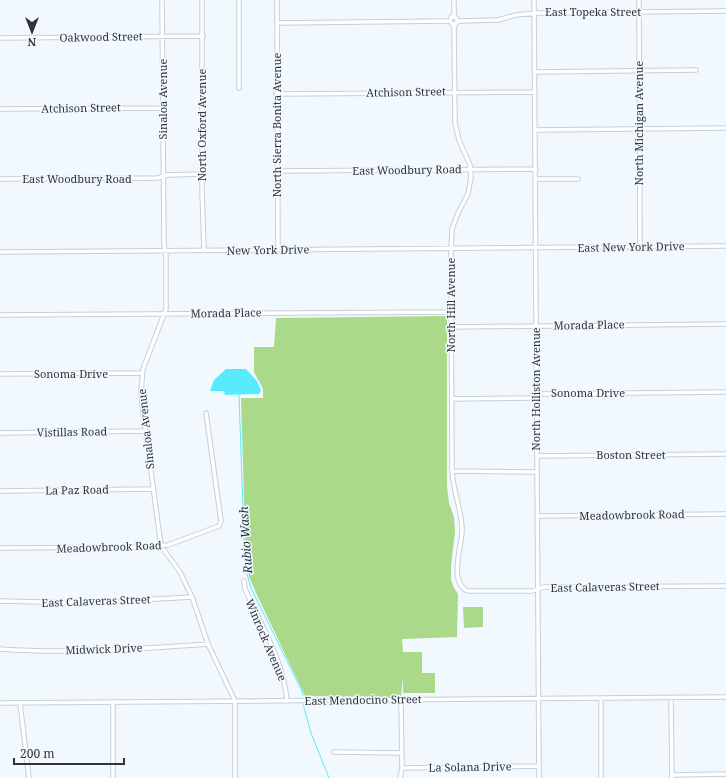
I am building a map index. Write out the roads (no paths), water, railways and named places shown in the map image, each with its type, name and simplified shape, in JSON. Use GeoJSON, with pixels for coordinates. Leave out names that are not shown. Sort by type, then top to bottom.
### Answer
{"type":"FeatureCollection","features":[{"type":"Feature","properties":{"kind":"street","name":"Sinaloa Avenue"},"geometry":{"type":"LineString","coordinates":[[162,0],[163,177],[164,251],[166,256],[166,309],[142,373],[142,404],[161,546],[180,572],[192,596],[208,644],[235,701]]}},
{"type":"Feature","properties":{"kind":"street","name":"North Oxford Avenue"},"geometry":{"type":"LineString","coordinates":[[202,0],[202,174],[204,250]]}},
{"type":"Feature","properties":{"kind":"street"},"geometry":{"type":"LineString","coordinates":[[239,0],[239,88]]}},
{"type":"Feature","properties":{"kind":"street","name":"North Sierra Bonita Avenue"},"geometry":{"type":"LineString","coordinates":[[277,0],[276,94],[278,250]]}},
{"type":"Feature","properties":{"kind":"street","name":"North Hill Avenue"},"geometry":{"type":"LineString","coordinates":[[454,0],[456,132],[466,154],[470,169],[470,185],[468,194],[454,223],[451,248],[452,471],[454,489],[462,522],[462,538],[457,569],[461,587]]}},
{"type":"Feature","properties":{"kind":"street","name":"North Holliston Avenue"},"geometry":{"type":"LineString","coordinates":[[534,0],[539,778]]}},
{"type":"Feature","properties":{"kind":"street","name":"North Michigan Avenue"},"geometry":{"type":"LineString","coordinates":[[639,0],[640,247]]}},
{"type":"Feature","properties":{"kind":"street","name":"East Topeka Street"},"geometry":{"type":"LineString","coordinates":[[277,22],[498,20],[516,15],[534,13],[726,11]]}},
{"type":"Feature","properties":{"kind":"street","name":"Oakwood Street"},"geometry":{"type":"LineString","coordinates":[[0,38],[202,36]]}},
{"type":"Feature","properties":{"kind":"street"},"geometry":{"type":"LineString","coordinates":[[535,72],[696,70]]}},
{"type":"Feature","properties":{"kind":"street","name":"Atchison Street"},"geometry":{"type":"LineString","coordinates":[[276,94],[535,92]]}},
{"type":"Feature","properties":{"kind":"street","name":"Atchison Street"},"geometry":{"type":"LineString","coordinates":[[0,109],[163,108]]}},
{"type":"Feature","properties":{"kind":"street"},"geometry":{"type":"LineString","coordinates":[[535,130],[726,128]]}},
{"type":"Feature","properties":{"kind":"street","name":"East Woodbury Road"},"geometry":{"type":"LineString","coordinates":[[278,171],[536,169]]}},
{"type":"Feature","properties":{"kind":"street","name":"East Woodbury Road"},"geometry":{"type":"LineString","coordinates":[[0,180],[158,178],[168,175],[202,174]]}},
{"type":"Feature","properties":{"kind":"street"},"geometry":{"type":"LineString","coordinates":[[536,179],[578,179]]}},
{"type":"Feature","properties":{"kind":"street","name":"East New York Drive"},"geometry":{"type":"LineString","coordinates":[[536,248],[726,246]]}},
{"type":"Feature","properties":{"kind":"street","name":"New York Drive"},"geometry":{"type":"LineString","coordinates":[[0,252],[536,248]]}},
{"type":"Feature","properties":{"kind":"street","name":"Morada Place"},"geometry":{"type":"LineString","coordinates":[[0,315],[451,312]]}},
{"type":"Feature","properties":{"kind":"street","name":"Morada Place"},"geometry":{"type":"LineString","coordinates":[[452,327],[726,324]]}},
{"type":"Feature","properties":{"kind":"street","name":"Sonoma Drive"},"geometry":{"type":"LineString","coordinates":[[0,374],[142,373]]}},
{"type":"Feature","properties":{"kind":"street","name":"Sonoma Drive"},"geometry":{"type":"LineString","coordinates":[[452,399],[533,398],[541,394],[726,392]]}},
{"type":"Feature","properties":{"kind":"street","name":"Meadowbrook Road"},"geometry":{"type":"LineString","coordinates":[[0,548],[161,546],[168,545],[219,526],[221,524],[206,413]]}},
{"type":"Feature","properties":{"kind":"street","name":"Vistillas Road"},"geometry":{"type":"LineString","coordinates":[[0,433],[145,431]]}},
{"type":"Feature","properties":{"kind":"street","name":"Boston Street"},"geometry":{"type":"LineString","coordinates":[[537,456],[726,454]]}},
{"type":"Feature","properties":{"kind":"street"},"geometry":{"type":"LineString","coordinates":[[452,471],[537,472]]}},
{"type":"Feature","properties":{"kind":"street","name":"La Paz Road"},"geometry":{"type":"LineString","coordinates":[[0,491],[153,489]]}},
{"type":"Feature","properties":{"kind":"street","name":"Meadowbrook Road"},"geometry":{"type":"LineString","coordinates":[[537,516],[726,514]]}},
{"type":"Feature","properties":{"kind":"street","name":"Winrock Avenue"},"geometry":{"type":"LineString","coordinates":[[244,581],[245,590],[275,656],[286,685],[287,701]]}},
{"type":"Feature","properties":{"kind":"street","name":"East Calaveras Street"},"geometry":{"type":"LineString","coordinates":[[461,587],[468,591],[532,591],[544,587],[726,586]]}},
{"type":"Feature","properties":{"kind":"street","name":"East Calaveras Street"},"geometry":{"type":"LineString","coordinates":[[0,601],[86,604],[192,596]]}},
{"type":"Feature","properties":{"kind":"street","name":"Midwick Drive"},"geometry":{"type":"LineString","coordinates":[[0,649],[30,651],[103,651],[208,644]]}},
{"type":"Feature","properties":{"kind":"street","name":"East Mendocino Street"},"geometry":{"type":"LineString","coordinates":[[0,703],[726,697]]}},
{"type":"Feature","properties":{"kind":"street"},"geometry":{"type":"LineString","coordinates":[[670,698],[672,776],[726,774]]}},
{"type":"Feature","properties":{"kind":"street"},"geometry":{"type":"LineString","coordinates":[[601,699],[601,778]]}},
{"type":"Feature","properties":{"kind":"street"},"geometry":{"type":"LineString","coordinates":[[400,778],[402,768],[401,700]]}},
{"type":"Feature","properties":{"kind":"street"},"geometry":{"type":"LineString","coordinates":[[235,701],[236,778]]}},
{"type":"Feature","properties":{"kind":"street"},"geometry":{"type":"LineString","coordinates":[[113,702],[113,778]]}},
{"type":"Feature","properties":{"kind":"street"},"geometry":{"type":"LineString","coordinates":[[20,703],[29,778]]}},
{"type":"Feature","properties":{"kind":"street"},"geometry":{"type":"LineString","coordinates":[[334,752],[401,753]]}},
{"type":"Feature","properties":{"kind":"street","name":"La Solana Drive"},"geometry":{"type":"LineString","coordinates":[[402,768],[539,766]]}},
{"type":"Feature","properties":{"kind":"water"},"geometry":{"type":"Polygon","coordinates":[[[226,369],[246,369],[257,381],[261,390],[259,394],[225,395],[224,391],[210,391],[214,380],[226,369]]]}},
{"type":"Feature","properties":{"kind":"waterway","name":"Rubio Wash"},"geometry":{"type":"LineString","coordinates":[[239,395],[245,567],[251,588],[302,691],[303,696]]}},
{"type":"Feature","properties":{"kind":"waterway","name":"Rubio Wash"},"geometry":{"type":"LineString","coordinates":[[303,704],[311,733],[329,778]]}}]}
